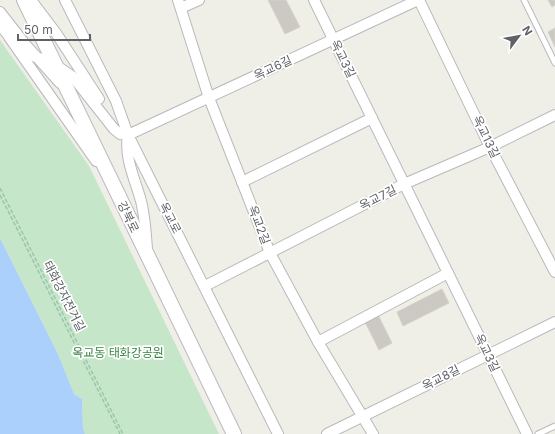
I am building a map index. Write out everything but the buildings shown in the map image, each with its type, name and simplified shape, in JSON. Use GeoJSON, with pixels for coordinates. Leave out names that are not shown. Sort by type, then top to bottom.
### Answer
{"type":"FeatureCollection","features":[{"type":"Feature","properties":{"kind":"main road","name":"강북로"},"geometry":{"type":"LineString","coordinates":[[24,0],[234,434]]}},
{"type":"Feature","properties":{"kind":"street"},"geometry":{"type":"LineString","coordinates":[[31,0],[56,33],[96,95],[128,135],[126,146],[128,159],[145,220],[147,255]]}},
{"type":"Feature","properties":{"kind":"street","name":"옥교로"},"geometry":{"type":"LineString","coordinates":[[65,0],[116,102],[128,135],[278,434]]}},
{"type":"Feature","properties":{"kind":"street"},"geometry":{"type":"LineString","coordinates":[[180,4],[199,0]]}},
{"type":"Feature","properties":{"kind":"street","name":"옥교3길"},"geometry":{"type":"LineString","coordinates":[[314,0],[527,434]]}},
{"type":"Feature","properties":{"kind":"street","name":"옥교6길"},"geometry":{"type":"LineString","coordinates":[[128,135],[419,0]]}},
{"type":"Feature","properties":{"kind":"street","name":"옥교13길"},"geometry":{"type":"LineString","coordinates":[[419,0],[490,147],[555,272]]}},
{"type":"Feature","properties":{"kind":"street","name":"옥교2길"},"geometry":{"type":"LineString","coordinates":[[180,4],[209,98],[270,254],[318,342],[373,434]]}},
{"type":"Feature","properties":{"kind":"street"},"geometry":{"type":"LineString","coordinates":[[0,12],[61,86],[76,110]]}},
{"type":"Feature","properties":{"kind":"street"},"geometry":{"type":"LineString","coordinates":[[0,25],[84,142],[116,192]]}},
{"type":"Feature","properties":{"kind":"street"},"geometry":{"type":"LineString","coordinates":[[9,37],[18,48],[54,64],[73,77],[114,128],[120,134],[128,135]]}},
{"type":"Feature","properties":{"kind":"street","name":"옥교7길"},"geometry":{"type":"LineString","coordinates":[[205,286],[404,184],[490,147],[555,116]]}},
{"type":"Feature","properties":{"kind":"street"},"geometry":{"type":"LineString","coordinates":[[242,182],[372,118]]}},
{"type":"Feature","properties":{"kind":"street"},"geometry":{"type":"LineString","coordinates":[[318,342],[448,273]]}},
{"type":"Feature","properties":{"kind":"street","name":"옥교8길"},"geometry":{"type":"LineString","coordinates":[[327,434],[555,322]]}},
{"type":"Feature","properties":{"kind":"lane"},"geometry":{"type":"LineString","coordinates":[[524,0],[555,63]]}},
{"type":"Feature","properties":{"kind":"lane"},"geometry":{"type":"LineString","coordinates":[[538,434],[555,426]]}},
{"type":"Feature","properties":{"kind":"path","name":"태화강자전거길"},"geometry":{"type":"LineString","coordinates":[[0,188],[123,434]]}},
{"type":"Feature","properties":{"kind":"path"},"geometry":{"type":"LineString","coordinates":[[0,195],[120,434]]}},
{"type":"Feature","properties":{"kind":"green space","name":"옥교동 태화강공원"},"geometry":{"type":"Polygon","coordinates":[[[0,40],[89,166],[219,434],[85,434],[83,427],[82,399],[74,394],[58,354],[0,238],[0,40]]]}},
{"type":"Feature","properties":{"kind":"water"},"geometry":{"type":"Polygon","coordinates":[[[0,238],[58,354],[74,394],[82,399],[83,427],[85,434],[0,434],[0,238]]]}}]}
